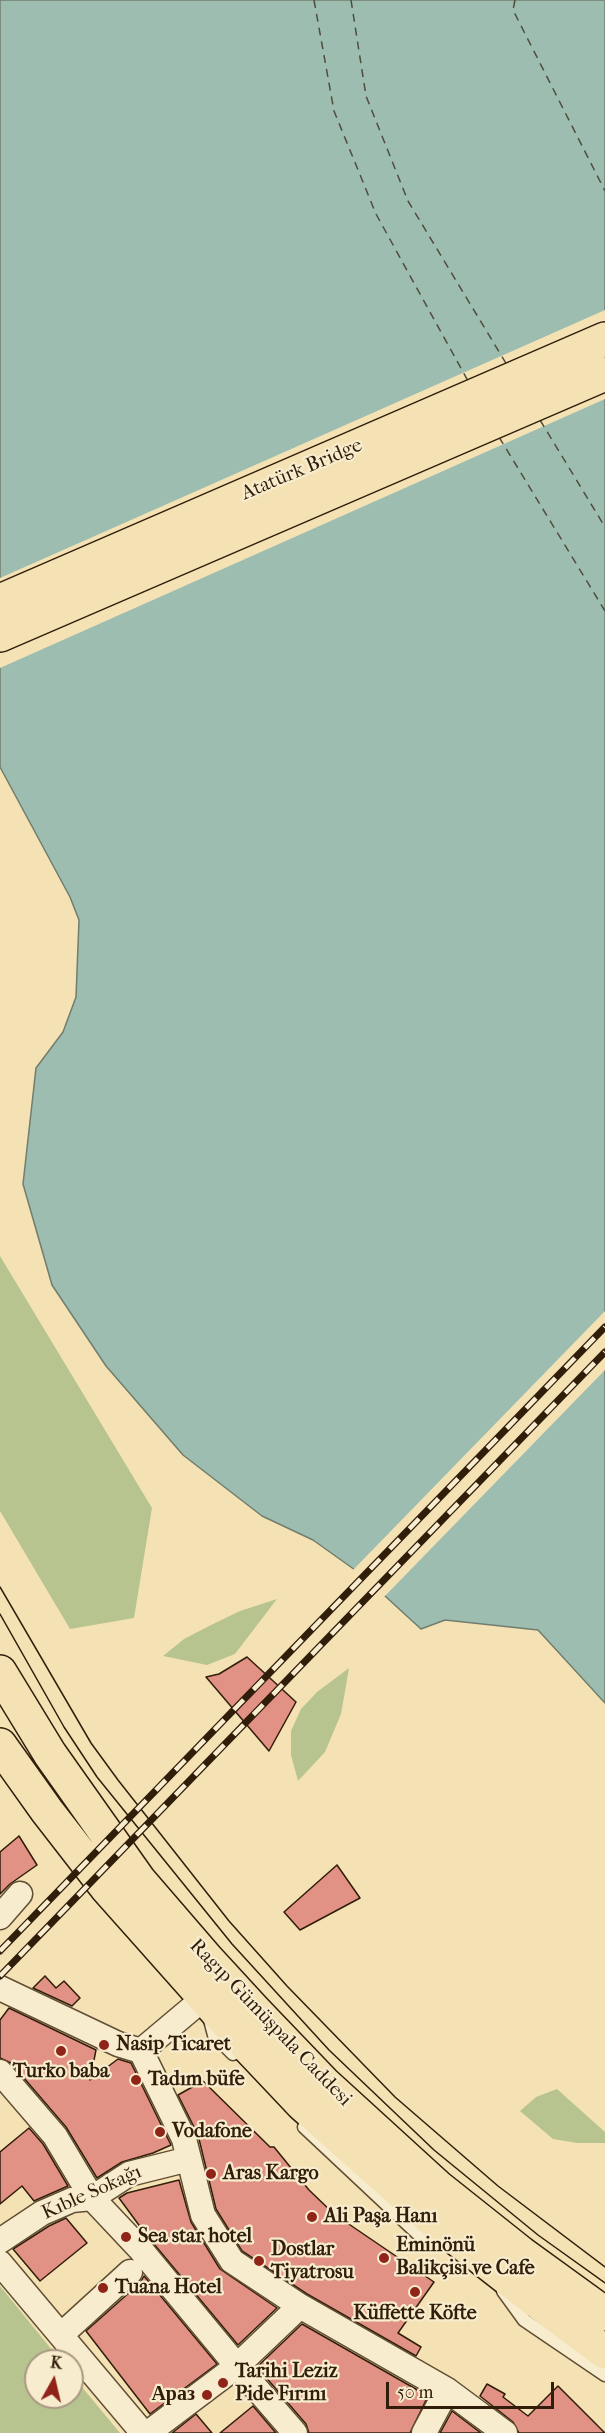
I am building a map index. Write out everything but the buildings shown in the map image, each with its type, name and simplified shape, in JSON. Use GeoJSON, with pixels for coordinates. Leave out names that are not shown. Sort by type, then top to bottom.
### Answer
{"type":"FeatureCollection","features":[{"type":"Feature","properties":{"kind":"main road","name":"Atatürk Bridge"},"geometry":{"type":"LineString","coordinates":[[0,601],[605,339]]}},
{"type":"Feature","properties":{"kind":"main road","name":"Atatürk Bridge"},"geometry":{"type":"LineString","coordinates":[[0,634],[605,374]]}},
{"type":"Feature","properties":{"kind":"main road","name":"Ragıp Gümüşpala Caddesi"},"geometry":{"type":"LineString","coordinates":[[0,1672],[50,1755],[139,1880],[254,2010],[324,2083],[438,2187],[521,2253],[605,2314]]}},
{"type":"Feature","properties":{"kind":"main road","name":"Ragıp Gümüşpala Caddesi"},"geometry":{"type":"LineString","coordinates":[[0,1744],[47,1811],[106,1887],[204,1998],[303,2104],[385,2180],[535,2300],[605,2352]]}},
{"type":"Feature","properties":{"kind":"street"},"geometry":{"type":"LineString","coordinates":[[0,1917],[20,1894]]}},
{"type":"Feature","properties":{"kind":"street"},"geometry":{"type":"LineString","coordinates":[[4,1995],[118,2044],[141,2051],[184,2139],[203,2215],[232,2261],[300,2306],[447,2390],[505,2433]]}},
{"type":"Feature","properties":{"kind":"street"},"geometry":{"type":"LineString","coordinates":[[141,2051],[204,1998]]}},
{"type":"Feature","properties":{"kind":"street"},"geometry":{"type":"LineString","coordinates":[[0,2072],[55,2136],[92,2198],[141,2250],[296,2433]]}},
{"type":"Feature","properties":{"kind":"street","name":"Kıble Sokağı"},"geometry":{"type":"LineString","coordinates":[[0,2241],[42,2213],[72,2200],[92,2198],[129,2174],[189,2158]]}},
{"type":"Feature","properties":{"kind":"street"},"geometry":{"type":"LineString","coordinates":[[0,2263],[143,2433]]}},
{"type":"Feature","properties":{"kind":"street"},"geometry":{"type":"LineString","coordinates":[[61,2335],[130,2272]]}},
{"type":"Feature","properties":{"kind":"street"},"geometry":{"type":"LineString","coordinates":[[148,2433],[237,2366],[300,2306]]}},
{"type":"Feature","properties":{"kind":"street"},"geometry":{"type":"LineString","coordinates":[[424,2433],[447,2390]]}},
{"type":"Feature","properties":{"kind":"lane"},"geometry":{"type":"LineString","coordinates":[[204,1998],[214,2035],[244,2065]]}},
{"type":"Feature","properties":{"kind":"lane"},"geometry":{"type":"LineString","coordinates":[[297,2119],[418,2234],[484,2259],[524,2320],[605,2375]]}},
{"type":"Feature","properties":{"kind":"green space"},"geometry":{"type":"Polygon","coordinates":[[[0,1256],[152,1508],[134,1618],[70,1629],[0,1511],[0,1256]]]}},
{"type":"Feature","properties":{"kind":"green space"},"geometry":{"type":"Polygon","coordinates":[[[277,1599],[235,1654],[207,1665],[163,1656],[184,1639],[211,1625],[240,1611],[277,1599]]]}},
{"type":"Feature","properties":{"kind":"green space"},"geometry":{"type":"Polygon","coordinates":[[[349,1668],[341,1714],[325,1752],[298,1781],[291,1755],[291,1731],[301,1709],[317,1692],[349,1668]]]}},
{"type":"Feature","properties":{"kind":"green space"},"geometry":{"type":"Polygon","coordinates":[[[557,2089],[605,2132],[605,2143],[577,2143],[553,2139],[520,2111],[536,2097],[557,2089]]]}},
{"type":"Feature","properties":{"kind":"green space"},"geometry":{"type":"Polygon","coordinates":[[[0,2286],[51,2349],[24,2349],[24,2409],[84,2409],[84,2390],[120,2433],[0,2433],[0,2286]]]}},
{"type":"Feature","properties":{"kind":"shaded area"},"geometry":{"type":"Polygon","coordinates":[[[0,0],[605,0],[605,1703],[538,1630],[445,1620],[421,1629],[362,1575],[313,1540],[262,1516],[183,1455],[106,1366],[52,1285],[23,1184],[36,1068],[63,1032],[76,997],[79,920],[70,897],[0,767],[0,0]]]}},
{"type":"Feature","properties":{"kind":"pier"},"geometry":{"type":"Polygon","coordinates":[[[605,310],[605,399],[0,668],[0,578],[605,310]]]}},
{"type":"Feature","properties":{"kind":"pier"},"geometry":{"type":"Polygon","coordinates":[[[605,1311],[605,1370],[383,1598],[352,1571],[605,1311]]]}},
{"type":"Feature","properties":{"kind":"ferry route"},"geometry":{"type":"LineString","coordinates":[[314,0],[334,111],[376,214],[468,381]]}},
{"type":"Feature","properties":{"kind":"ferry route"},"geometry":{"type":"LineString","coordinates":[[351,0],[366,96],[408,201],[507,365]]}},
{"type":"Feature","properties":{"kind":"ferry route"},"geometry":{"type":"LineString","coordinates":[[515,0],[513,10],[605,191]]}},
{"type":"Feature","properties":{"kind":"ferry route"},"geometry":{"type":"LineString","coordinates":[[540,420],[605,527]]}},
{"type":"Feature","properties":{"kind":"ferry route"},"geometry":{"type":"LineString","coordinates":[[499,437],[605,611]]}},
{"type":"Feature","properties":{"kind":"tram line"},"geometry":{"type":"LineString","coordinates":[[0,1587],[91,1743],[229,1921],[287,1986],[395,2097],[498,2186],[605,2267]]}},
{"type":"Feature","properties":{"kind":"tram line"},"geometry":{"type":"LineString","coordinates":[[0,1614],[64,1727],[97,1777],[232,1944],[329,2050],[434,2150],[538,2235],[605,2283]]}},
{"type":"Feature","properties":{"kind":"railway"},"geometry":{"type":"LineString","coordinates":[[0,1951],[605,1327]]}},
{"type":"Feature","properties":{"kind":"railway"},"geometry":{"type":"LineString","coordinates":[[0,1976],[605,1352]]}},
{"type":"Feature","properties":{"kind":"place","name":"Nasip Ticaret"},"geometry":{"type":"Point","coordinates":[104,2045]}},
{"type":"Feature","properties":{"kind":"place","name":"Turko baba"},"geometry":{"type":"Point","coordinates":[61,2051]}},
{"type":"Feature","properties":{"kind":"place","name":"Tadım büfe"},"geometry":{"type":"Point","coordinates":[136,2080]}},
{"type":"Feature","properties":{"kind":"place","name":"Vodafone"},"geometry":{"type":"Point","coordinates":[160,2132]}},
{"type":"Feature","properties":{"kind":"place","name":"Aras Kargo"},"geometry":{"type":"Point","coordinates":[211,2174]}},
{"type":"Feature","properties":{"kind":"place","name":"Ali Paşa Hanı"},"geometry":{"type":"Point","coordinates":[312,2217]}},
{"type":"Feature","properties":{"kind":"place","name":"Sea star hotel"},"geometry":{"type":"Point","coordinates":[126,2237]}},
{"type":"Feature","properties":{"kind":"place","name":"Eminönü Balikçisi ve Cafe"},"geometry":{"type":"Point","coordinates":[384,2258]}},
{"type":"Feature","properties":{"kind":"place","name":"Dostlar Tiyatrosu"},"geometry":{"type":"Point","coordinates":[259,2261]}},
{"type":"Feature","properties":{"kind":"place","name":"Tuana Hotel"},"geometry":{"type":"Point","coordinates":[103,2288]}},
{"type":"Feature","properties":{"kind":"place","name":"Küffette Köfte"},"geometry":{"type":"Point","coordinates":[415,2292]}},
{"type":"Feature","properties":{"kind":"place","name":"Tarihi Leziz Pide Fırını"},"geometry":{"type":"Point","coordinates":[223,2383]}},
{"type":"Feature","properties":{"kind":"place","name":"Араз"},"geometry":{"type":"Point","coordinates":[207,2395]}}]}
